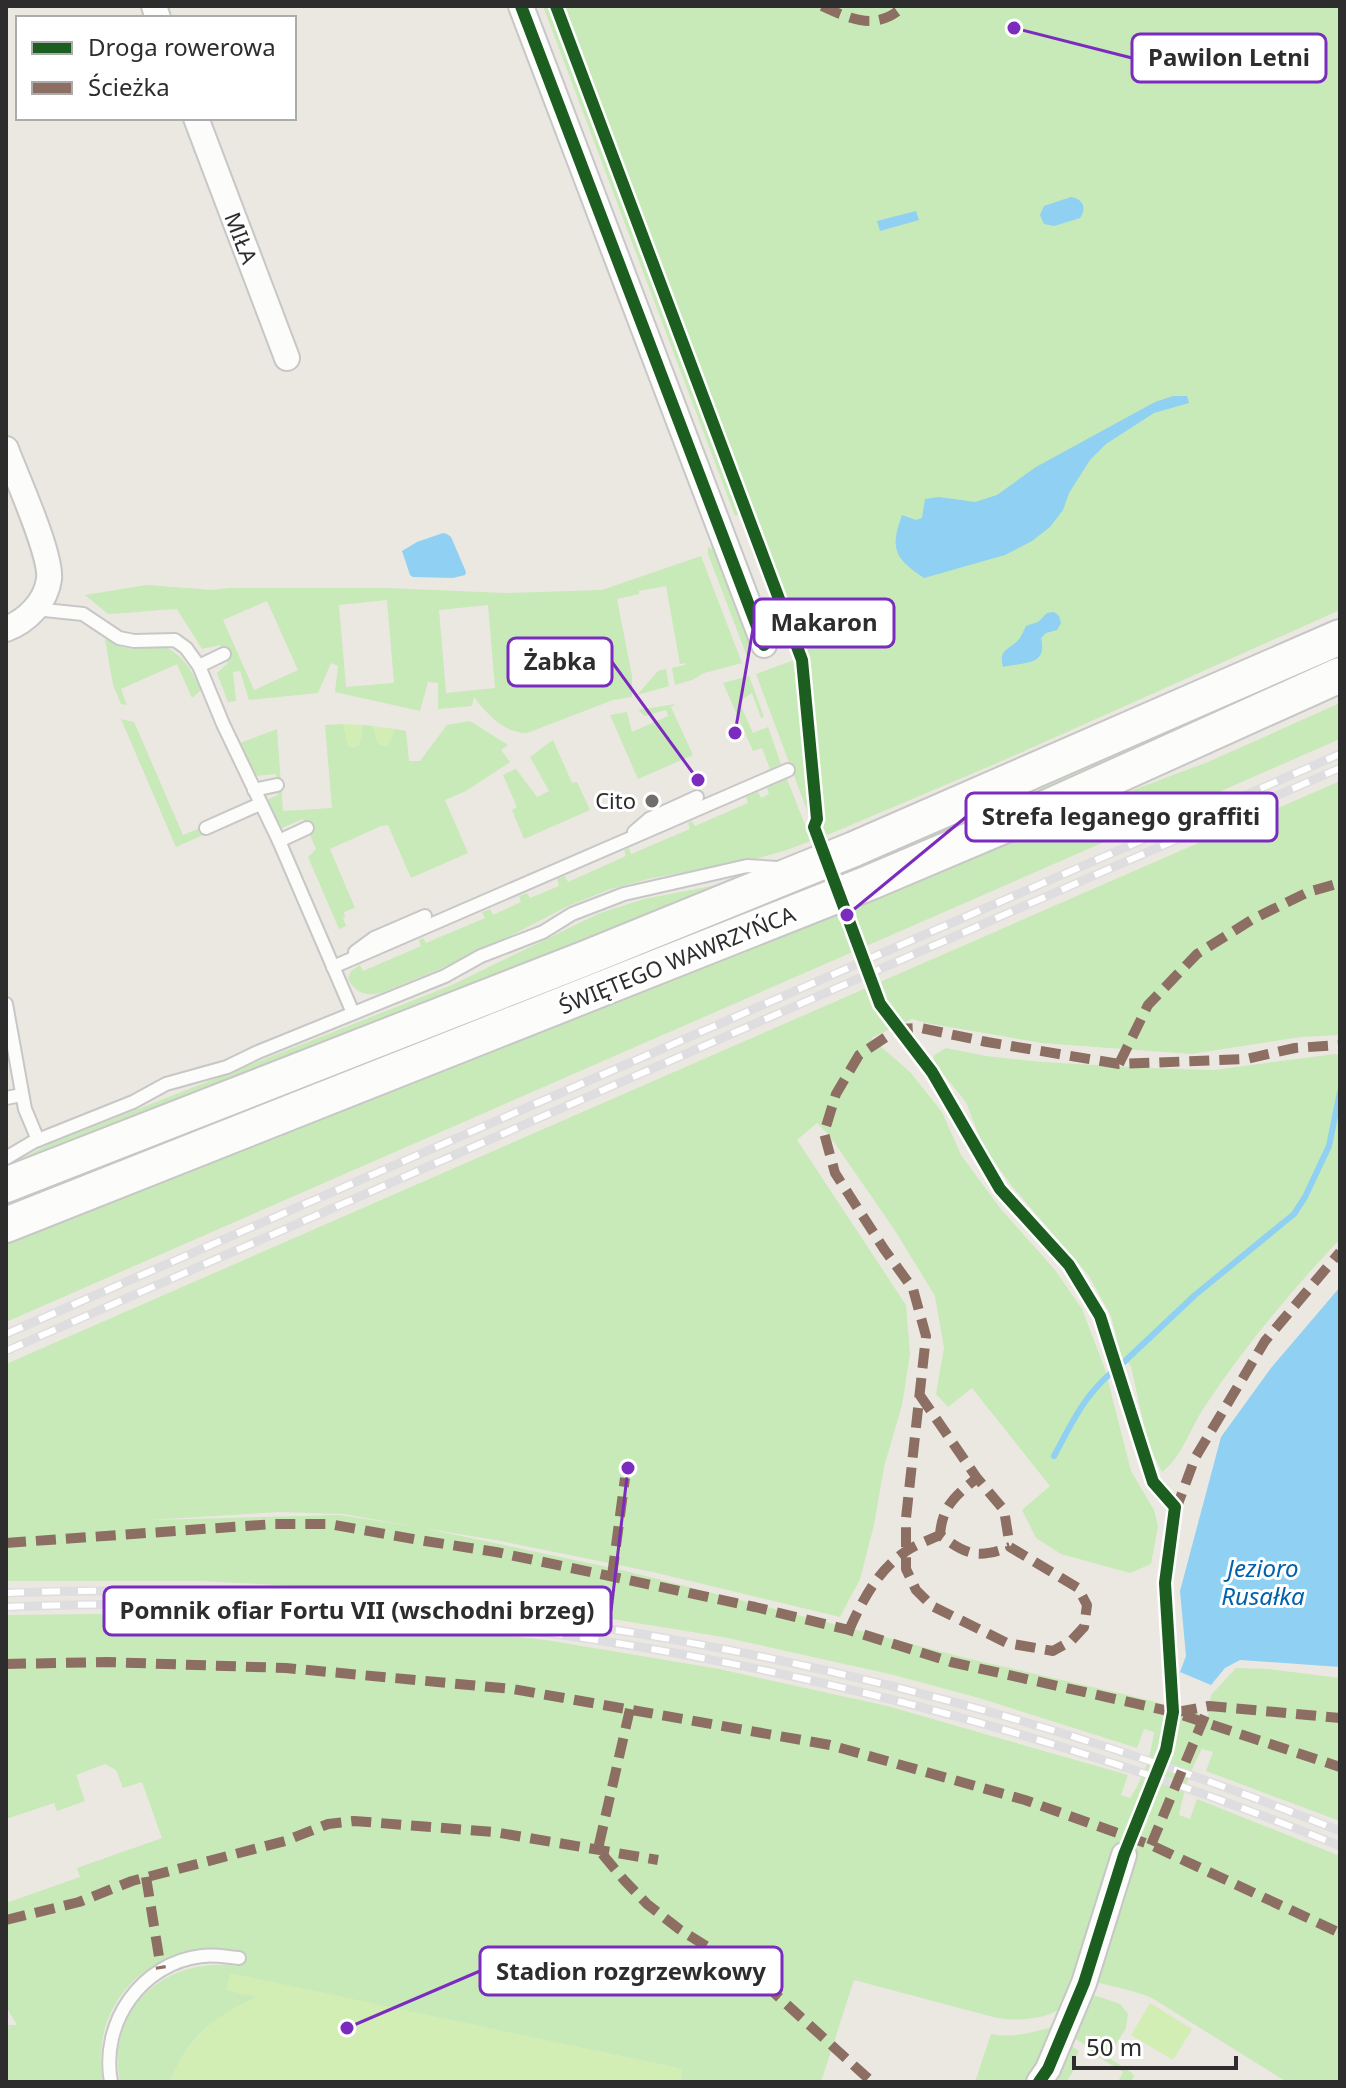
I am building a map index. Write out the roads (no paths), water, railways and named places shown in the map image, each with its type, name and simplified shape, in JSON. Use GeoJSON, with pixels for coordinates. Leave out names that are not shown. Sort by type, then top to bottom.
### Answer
{"type":"FeatureCollection","features":[{"type":"Feature","properties":{"kind":"main road","name":"ŚWIĘTEGO WAWRZYŃCA"},"geometry":{"type":"LineString","coordinates":[[6,1185],[571,964],[916,823],[1340,637]]}},
{"type":"Feature","properties":{"kind":"main road","name":"ŚWIĘTEGO WAWRZYŃCA"},"geometry":{"type":"LineString","coordinates":[[6,1225],[871,882],[1041,810],[1340,675]]}},
{"type":"Feature","properties":{"kind":"street"},"geometry":{"type":"LineString","coordinates":[[521,6],[764,645]]}},
{"type":"Feature","properties":{"kind":"street","name":"MIŁA"},"geometry":{"type":"LineString","coordinates":[[197,120],[287,358]]}},
{"type":"Feature","properties":{"kind":"street"},"geometry":{"type":"LineString","coordinates":[[6,449],[44,550],[49,579],[35,609],[25,619],[6,629]]}},
{"type":"Feature","properties":{"kind":"street"},"geometry":{"type":"LineString","coordinates":[[1039,2082],[1048,2069],[1084,1983],[1124,1855]]}},
{"type":"Feature","properties":{"kind":"lane"},"geometry":{"type":"LineString","coordinates":[[35,609],[83,614],[119,638],[134,641],[175,640],[186,648],[199,666],[353,1013]]}},
{"type":"Feature","properties":{"kind":"lane"},"geometry":{"type":"LineString","coordinates":[[199,666],[224,654]]}},
{"type":"Feature","properties":{"kind":"lane"},"geometry":{"type":"LineString","coordinates":[[333,967],[788,770]]}},
{"type":"Feature","properties":{"kind":"lane"},"geometry":{"type":"LineString","coordinates":[[254,790],[277,785]]}},
{"type":"Feature","properties":{"kind":"lane"},"geometry":{"type":"LineString","coordinates":[[626,840],[649,819],[697,797]]}},
{"type":"Feature","properties":{"kind":"lane"},"geometry":{"type":"LineString","coordinates":[[206,828],[260,804]]}},
{"type":"Feature","properties":{"kind":"lane"},"geometry":{"type":"LineString","coordinates":[[279,841],[307,828]]}},
{"type":"Feature","properties":{"kind":"lane"},"geometry":{"type":"LineString","coordinates":[[6,1158],[38,1140],[133,1102],[166,1084],[227,1067],[445,976],[481,956],[543,932],[572,914],[624,894],[747,866],[804,869]]}},
{"type":"Feature","properties":{"kind":"lane"},"geometry":{"type":"LineString","coordinates":[[333,967],[374,938],[425,916]]}},
{"type":"Feature","properties":{"kind":"lane"},"geometry":{"type":"LineString","coordinates":[[6,1004],[25,1109],[38,1140]]}},
{"type":"Feature","properties":{"kind":"lane"},"geometry":{"type":"LineString","coordinates":[[6,1098],[22,1095]]}},
{"type":"Feature","properties":{"kind":"lane"},"geometry":{"type":"LineString","coordinates":[[111,2082],[108,2055],[118,2016],[129,1998],[144,1983],[161,1969],[182,1960],[203,1956],[239,1958]]}},
{"type":"Feature","properties":{"kind":"water"},"geometry":{"type":"Polygon","coordinates":[[[1071,197],[1083,204],[1080,218],[1054,226],[1044,224],[1040,215],[1044,206],[1071,197]]]}},
{"type":"Feature","properties":{"kind":"water"},"geometry":{"type":"Polygon","coordinates":[[[916,211],[919,220],[880,231],[877,221],[916,211]]]}},
{"type":"Feature","properties":{"kind":"water"},"geometry":{"type":"Polygon","coordinates":[[[1173,396],[1187,396],[1189,403],[1154,413],[1106,444],[1090,460],[1069,493],[1063,510],[1050,527],[1032,541],[1005,555],[924,578],[906,564],[897,552],[896,536],[902,515],[916,520],[922,518],[925,499],[939,497],[975,502],[997,495],[1036,467],[1155,402],[1173,396]]]}},
{"type":"Feature","properties":{"kind":"water"},"geometry":{"type":"Polygon","coordinates":[[[443,533],[451,537],[465,575],[453,578],[410,575],[402,551],[443,533]]]}},
{"type":"Feature","properties":{"kind":"water"},"geometry":{"type":"Polygon","coordinates":[[[1054,612],[1061,623],[1057,630],[1041,638],[1041,654],[1037,659],[1003,667],[1003,653],[1019,639],[1026,626],[1054,612]]]}},
{"type":"Feature","properties":{"kind":"water","name":"Jezioro Rusałka"},"geometry":{"type":"Polygon","coordinates":[[[1340,1287],[1340,1667],[1240,1660],[1225,1668],[1211,1685],[1180,1672],[1186,1656],[1180,1591],[1221,1437],[1271,1368],[1340,1287]]]}},
{"type":"Feature","properties":{"kind":"waterway"},"geometry":{"type":"LineString","coordinates":[[1124,1362],[1195,1295],[1294,1214],[1329,1146],[1340,1092]]}},
{"type":"Feature","properties":{"kind":"waterway"},"geometry":{"type":"LineString","coordinates":[[1054,1456],[1086,1401],[1112,1372]]}},
{"type":"Feature","properties":{"kind":"railway"},"geometry":{"type":"LineString","coordinates":[[6,1334],[1340,754]]}},
{"type":"Feature","properties":{"kind":"railway"},"geometry":{"type":"LineString","coordinates":[[6,1351],[1340,768]]}},
{"type":"Feature","properties":{"kind":"railway"},"geometry":{"type":"LineString","coordinates":[[6,1593],[177,1591],[347,1599],[517,1616],[686,1642],[853,1677],[1018,1720],[1180,1772],[1340,1831]]}},
{"type":"Feature","properties":{"kind":"railway"},"geometry":{"type":"LineString","coordinates":[[6,1607],[177,1605],[347,1612],[517,1629],[685,1655],[852,1690],[1018,1734],[1180,1786],[1340,1846]]}},
{"type":"Feature","properties":{"kind":"place","name":"Pawilon Letni"},"geometry":{"type":"Point","coordinates":[1014,28]}},
{"type":"Feature","properties":{"kind":"place","name":"Makaron"},"geometry":{"type":"Point","coordinates":[735,733]}},
{"type":"Feature","properties":{"kind":"place","name":"Żabka"},"geometry":{"type":"Point","coordinates":[698,780]}},
{"type":"Feature","properties":{"kind":"place","name":"Cito"},"geometry":{"type":"Point","coordinates":[652,801]}},
{"type":"Feature","properties":{"kind":"place","name":"Strefa leganego graffiti"},"geometry":{"type":"Point","coordinates":[847,915]}},
{"type":"Feature","properties":{"kind":"place","name":"Pomnik ofiar Fortu VII (wschodni brzeg)"},"geometry":{"type":"Point","coordinates":[628,1468]}},
{"type":"Feature","properties":{"kind":"place","name":"Stadion rozgrzewkowy"},"geometry":{"type":"Point","coordinates":[347,2028]}}]}
